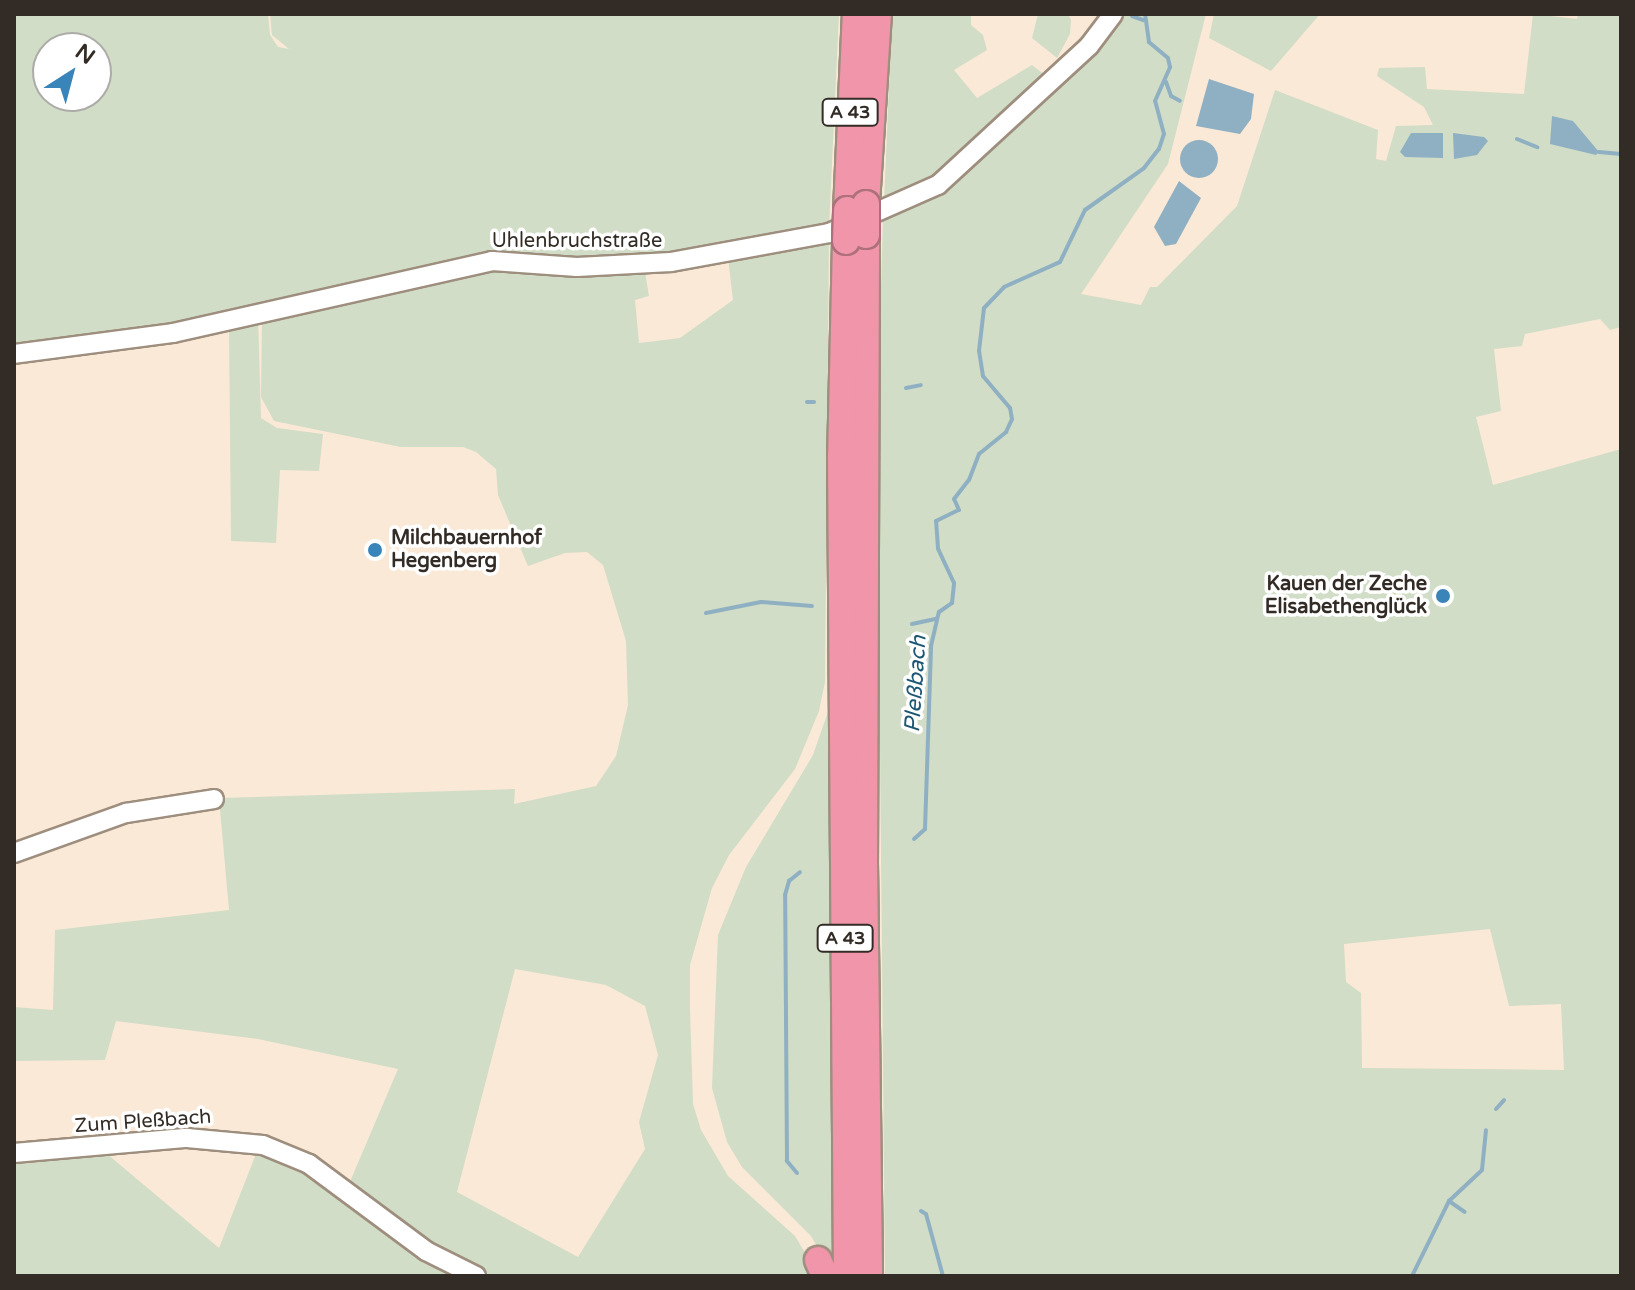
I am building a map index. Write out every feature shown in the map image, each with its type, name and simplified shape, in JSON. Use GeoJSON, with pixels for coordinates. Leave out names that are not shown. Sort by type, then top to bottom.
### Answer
{"type":"FeatureCollection","features":[{"type":"Feature","properties":{"kind":"highway","name":"A 43"},"geometry":{"type":"LineString","coordinates":[[847,1276],[842,601],[857,207],[856,14]]}},
{"type":"Feature","properties":{"kind":"highway","name":"A 43"},"geometry":{"type":"LineString","coordinates":[[857,207],[878,14]]}},
{"type":"Feature","properties":{"kind":"highway","name":"A 43"},"geometry":{"type":"LineString","coordinates":[[856,238],[869,1276]]}},
{"type":"Feature","properties":{"kind":"highway"},"geometry":{"type":"LineString","coordinates":[[825,699],[842,601]]}},
{"type":"Feature","properties":{"kind":"street","name":"Uhlenbruchstraße"},"geometry":{"type":"LineString","coordinates":[[14,354],[173,333],[492,261],[577,267],[671,262],[829,233],[938,185],[1089,46],[1113,14]]}},
{"type":"Feature","properties":{"kind":"street"},"geometry":{"type":"LineString","coordinates":[[14,853],[126,813],[214,799]]}},
{"type":"Feature","properties":{"kind":"street","name":"Zum Pleßbach"},"geometry":{"type":"LineString","coordinates":[[14,1153],[198,1137],[263,1145],[309,1164],[426,1251],[476,1276]]}},
{"type":"Feature","properties":{"kind":"green space"},"geometry":{"type":"Polygon","coordinates":[[[14,14],[268,14],[270,35],[278,47],[289,49],[272,35],[270,14],[839,14],[829,228],[669,256],[542,261],[198,325],[14,350],[14,14]]]}},
{"type":"Feature","properties":{"kind":"green space"},"geometry":{"type":"Polygon","coordinates":[[[892,14],[971,14],[971,25],[983,35],[987,50],[954,70],[977,98],[1032,65],[1045,75],[932,185],[884,203],[892,14]]]}},
{"type":"Feature","properties":{"kind":"green space"},"geometry":{"type":"Polygon","coordinates":[[[1038,14],[1068,14],[1071,20],[1070,34],[1057,58],[1032,38],[1038,14]]]}},
{"type":"Feature","properties":{"kind":"green space"},"geometry":{"type":"Polygon","coordinates":[[[1116,14],[1206,14],[1168,164],[1081,294],[1141,305],[1150,287],[1157,287],[1237,206],[1275,90],[1378,130],[1376,159],[1386,161],[1396,126],[1433,125],[1424,107],[1377,76],[1379,68],[1425,67],[1427,89],[1524,94],[1533,14],[1577,19],[1578,14],[1621,14],[1621,327],[1610,330],[1600,319],[1525,334],[1522,346],[1494,349],[1501,411],[1476,417],[1493,485],[1621,449],[1621,1276],[885,1276],[877,431],[883,216],[934,190],[1116,14]],[[1490,929],[1344,944],[1346,982],[1361,993],[1362,1068],[1564,1070],[1561,1004],[1509,1006],[1490,929]]]}},
{"type":"Feature","properties":{"kind":"green space"},"geometry":{"type":"Polygon","coordinates":[[[1214,14],[1320,14],[1271,71],[1209,38],[1214,14]]]}},
{"type":"Feature","properties":{"kind":"green space"},"geometry":{"type":"Polygon","coordinates":[[[829,239],[825,682],[819,711],[795,769],[729,855],[712,888],[690,965],[693,1104],[701,1130],[728,1176],[795,1236],[819,1276],[492,1276],[430,1246],[349,1184],[398,1069],[258,1039],[116,1021],[105,1060],[14,1061],[14,1007],[53,1010],[55,930],[229,910],[219,798],[515,789],[514,804],[596,786],[616,756],[628,705],[626,641],[603,565],[587,552],[565,553],[528,566],[498,495],[496,469],[476,452],[463,447],[401,447],[274,421],[261,397],[262,317],[477,266],[644,266],[649,296],[635,300],[639,343],[680,338],[733,300],[728,258],[829,239]],[[515,969],[457,1192],[578,1257],[645,1149],[639,1122],[658,1055],[645,1006],[606,985],[515,969]]]}},
{"type":"Feature","properties":{"kind":"green space"},"geometry":{"type":"Polygon","coordinates":[[[258,316],[261,418],[277,428],[323,434],[319,471],[280,470],[276,543],[231,541],[229,322],[258,316]]]}},
{"type":"Feature","properties":{"kind":"green space"},"geometry":{"type":"Polygon","coordinates":[[[830,706],[834,1276],[811,1236],[742,1167],[727,1142],[712,1088],[718,935],[746,867],[813,755],[830,706]]]}},
{"type":"Feature","properties":{"kind":"green space"},"geometry":{"type":"Polygon","coordinates":[[[100,1148],[219,1248],[258,1149],[285,1158],[447,1269],[444,1276],[14,1276],[14,1155],[100,1148]]]}},
{"type":"Feature","properties":{"kind":"water"},"geometry":{"type":"Polygon","coordinates":[[[1209,79],[1254,94],[1251,119],[1240,134],[1196,126],[1209,79]]]}},
{"type":"Feature","properties":{"kind":"water"},"geometry":{"type":"Polygon","coordinates":[[[1552,116],[1573,121],[1599,152],[1596,155],[1550,144],[1552,116]]]}},
{"type":"Feature","properties":{"kind":"water"},"geometry":{"type":"Polygon","coordinates":[[[1411,133],[1443,133],[1443,158],[1405,157],[1400,152],[1411,133]]]}},
{"type":"Feature","properties":{"kind":"water"},"geometry":{"type":"Polygon","coordinates":[[[1453,133],[1484,137],[1488,141],[1477,155],[1454,159],[1453,133]]]}},
{"type":"Feature","properties":{"kind":"water"},"geometry":{"type":"Polygon","coordinates":[[[1199,140],[1213,145],[1218,159],[1213,173],[1199,178],[1185,173],[1180,159],[1185,145],[1199,140]]]}},
{"type":"Feature","properties":{"kind":"water"},"geometry":{"type":"Polygon","coordinates":[[[1179,181],[1201,198],[1176,244],[1165,246],[1154,227],[1179,181]]]}},
{"type":"Feature","properties":{"kind":"waterway","name":"Pleßbach"},"geometry":{"type":"LineString","coordinates":[[914,839],[925,829],[931,646],[939,612],[952,603],[954,583],[938,548],[936,521],[959,510],[954,499],[969,480],[979,454],[1006,432],[1012,419],[1010,408],[983,376],[979,351],[984,308],[1004,287],[1060,262],[1085,210],[1144,168],[1159,149],[1164,134],[1155,101],[1170,67],[1168,58],[1149,42],[1145,14]]}},
{"type":"Feature","properties":{"kind":"waterway"},"geometry":{"type":"LineString","coordinates":[[1132,16],[1143,20]]}},
{"type":"Feature","properties":{"kind":"waterway"},"geometry":{"type":"LineString","coordinates":[[1166,82],[1171,96],[1180,101]]}},
{"type":"Feature","properties":{"kind":"waterway"},"geometry":{"type":"LineString","coordinates":[[1517,139],[1537,147]]}},
{"type":"Feature","properties":{"kind":"waterway"},"geometry":{"type":"LineString","coordinates":[[1599,152],[1621,154]]}},
{"type":"Feature","properties":{"kind":"waterway"},"geometry":{"type":"LineString","coordinates":[[906,388],[921,385]]}},
{"type":"Feature","properties":{"kind":"waterway"},"geometry":{"type":"LineString","coordinates":[[807,402],[814,402]]}},
{"type":"Feature","properties":{"kind":"waterway"},"geometry":{"type":"LineString","coordinates":[[706,613],[761,602],[812,606]]}},
{"type":"Feature","properties":{"kind":"waterway"},"geometry":{"type":"LineString","coordinates":[[912,624],[936,619]]}},
{"type":"Feature","properties":{"kind":"waterway","name":"Pleßbach"},"geometry":{"type":"LineString","coordinates":[[797,1173],[787,1161],[785,895],[789,881],[800,872]]}},
{"type":"Feature","properties":{"kind":"waterway"},"geometry":{"type":"LineString","coordinates":[[1496,1109],[1504,1100]]}},
{"type":"Feature","properties":{"kind":"waterway"},"geometry":{"type":"LineString","coordinates":[[1412,1276],[1449,1201],[1482,1170],[1486,1130]]}},
{"type":"Feature","properties":{"kind":"waterway"},"geometry":{"type":"LineString","coordinates":[[1449,1201],[1465,1212]]}},
{"type":"Feature","properties":{"kind":"waterway","name":"Pleßbach"},"geometry":{"type":"LineString","coordinates":[[921,1211],[926,1214],[943,1276]]}},
{"type":"Feature","properties":{"kind":"place","name":"Milchbauernhof Hegenberg"},"geometry":{"type":"Point","coordinates":[375,550]}},
{"type":"Feature","properties":{"kind":"place","name":"Kauen der Zeche Elisabethenglück"},"geometry":{"type":"Point","coordinates":[1443,596]}}]}
